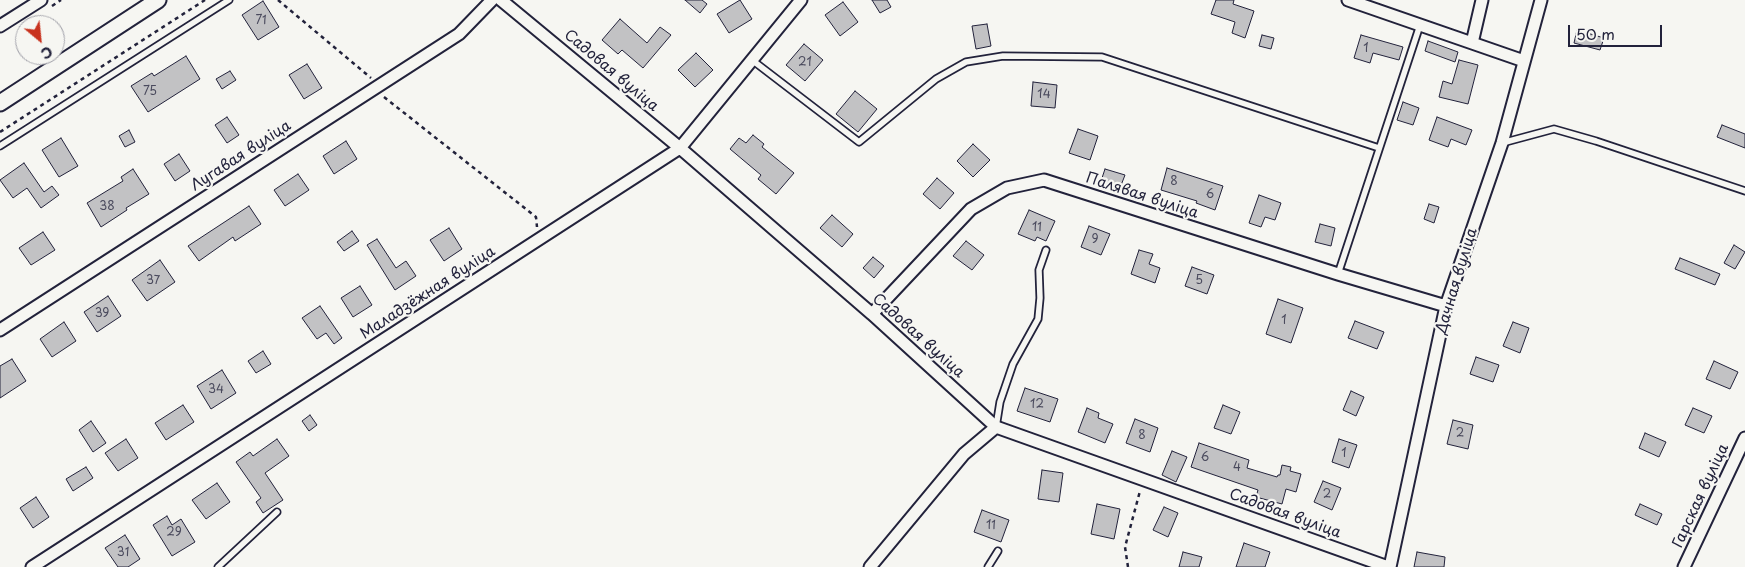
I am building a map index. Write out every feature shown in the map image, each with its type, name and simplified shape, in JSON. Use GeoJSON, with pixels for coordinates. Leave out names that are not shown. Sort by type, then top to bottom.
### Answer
{"type":"FeatureCollection","features":[{"type":"Feature","properties":{"kind":"street"},"geometry":{"type":"LineString","coordinates":[[0,26],[41,0]]}},
{"type":"Feature","properties":{"kind":"street"},"geometry":{"type":"LineString","coordinates":[[0,104],[158,0]]}},
{"type":"Feature","properties":{"kind":"street","name":"Лугавая вуліца"},"geometry":{"type":"LineString","coordinates":[[0,330],[459,34],[492,0]]}},
{"type":"Feature","properties":{"kind":"street","name":"Садовая вуліца"},"geometry":{"type":"LineString","coordinates":[[502,0],[680,148],[872,314],[996,427],[1389,567]]}},
{"type":"Feature","properties":{"kind":"street","name":"Маладзёжная вуліца"},"geometry":{"type":"LineString","coordinates":[[32,567],[680,148],[801,0]]}},
{"type":"Feature","properties":{"kind":"street"},"geometry":{"type":"LineString","coordinates":[[1348,0],[1524,61]]}},
{"type":"Feature","properties":{"kind":"street"},"geometry":{"type":"LineString","coordinates":[[1472,43],[1482,0]]}},
{"type":"Feature","properties":{"kind":"street","name":"Дачная вуліца"},"geometry":{"type":"LineString","coordinates":[[1389,567],[1446,306],[1502,144],[1541,0]]}},
{"type":"Feature","properties":{"kind":"street","name":"Палявая вуліца"},"geometry":{"type":"LineString","coordinates":[[872,314],[971,209],[1007,188],[1044,180],[1338,274],[1446,306]]}},
{"type":"Feature","properties":{"kind":"street"},"geometry":{"type":"LineString","coordinates":[[870,567],[964,454],[996,427]]}},
{"type":"Feature","properties":{"kind":"street","name":"Гарская вуліца"},"geometry":{"type":"LineString","coordinates":[[1684,567],[1745,438]]}},
{"type":"Feature","properties":{"kind":"lane"},"geometry":{"type":"LineString","coordinates":[[0,146],[229,0]]}},
{"type":"Feature","properties":{"kind":"lane"},"geometry":{"type":"LineString","coordinates":[[1338,274],[1420,25]]}},
{"type":"Feature","properties":{"kind":"lane"},"geometry":{"type":"LineString","coordinates":[[751,60],[859,142],[936,79],[966,62],[1003,56],[1102,56],[1379,148]]}},
{"type":"Feature","properties":{"kind":"lane"},"geometry":{"type":"LineString","coordinates":[[1502,144],[1554,129],[1596,141],[1745,191]]}},
{"type":"Feature","properties":{"kind":"lane"},"geometry":{"type":"LineString","coordinates":[[996,427],[1000,402],[1013,364],[1038,319],[1040,298],[1039,270],[1046,250]]}},
{"type":"Feature","properties":{"kind":"lane"},"geometry":{"type":"LineString","coordinates":[[218,567],[276,512]]}},
{"type":"Feature","properties":{"kind":"lane"},"geometry":{"type":"LineString","coordinates":[[988,567],[998,551]]}},
{"type":"Feature","properties":{"kind":"path"},"geometry":{"type":"LineString","coordinates":[[0,132],[205,0]]}},
{"type":"Feature","properties":{"kind":"path"},"geometry":{"type":"LineString","coordinates":[[278,0],[370,75],[382,95],[536,217],[538,228]]}},
{"type":"Feature","properties":{"kind":"path"},"geometry":{"type":"LineString","coordinates":[[1128,567],[1125,547],[1144,480]]}},
{"type":"Feature","properties":{"kind":"building"},"geometry":{"type":"Polygon","coordinates":[[[685,0],[702,0],[707,4],[700,13],[685,0]]]}},
{"type":"Feature","properties":{"kind":"building"},"geometry":{"type":"Polygon","coordinates":[[[740,0],[752,19],[729,33],[717,14],[740,0]]]}},
{"type":"Feature","properties":{"kind":"building"},"geometry":{"type":"Polygon","coordinates":[[[872,0],[887,0],[891,7],[880,13],[872,0]]]}},
{"type":"Feature","properties":{"kind":"building"},"geometry":{"type":"Polygon","coordinates":[[[1216,0],[1234,0],[1233,4],[1254,11],[1245,38],[1232,33],[1235,22],[1211,14],[1216,0]]]}},
{"type":"Feature","properties":{"kind":"building"},"geometry":{"type":"Polygon","coordinates":[[[263,1],[279,27],[258,40],[242,15],[263,1]]]}},
{"type":"Feature","properties":{"kind":"building"},"geometry":{"type":"Polygon","coordinates":[[[843,2],[858,22],[840,36],[825,15],[843,2]]]}},
{"type":"Feature","properties":{"kind":"building"},"geometry":{"type":"Polygon","coordinates":[[[620,19],[647,43],[660,27],[671,35],[643,68],[622,50],[618,54],[602,40],[620,19]]]}},
{"type":"Feature","properties":{"kind":"building"},"geometry":{"type":"Polygon","coordinates":[[[987,24],[991,46],[976,49],[972,26],[987,24]]]}},
{"type":"Feature","properties":{"kind":"building"},"geometry":{"type":"Polygon","coordinates":[[[1577,30],[1604,38],[1600,50],[1574,43],[1577,30]]]}},
{"type":"Feature","properties":{"kind":"building"},"geometry":{"type":"Polygon","coordinates":[[[1262,35],[1274,38],[1271,49],[1259,46],[1262,35]]]}},
{"type":"Feature","properties":{"kind":"building"},"geometry":{"type":"Polygon","coordinates":[[[1361,35],[1403,47],[1399,60],[1373,53],[1370,63],[1354,58],[1361,35]]]}},
{"type":"Feature","properties":{"kind":"building"},"geometry":{"type":"Polygon","coordinates":[[[1428,41],[1458,52],[1455,62],[1425,51],[1428,41]]]}},
{"type":"Feature","properties":{"kind":"building"},"geometry":{"type":"Polygon","coordinates":[[[804,44],[823,60],[805,81],[786,65],[804,44]]]}},
{"type":"Feature","properties":{"kind":"building"},"geometry":{"type":"Polygon","coordinates":[[[696,53],[713,70],[695,87],[678,70],[696,53]]]}},
{"type":"Feature","properties":{"kind":"building"},"geometry":{"type":"Polygon","coordinates":[[[186,56],[200,79],[148,112],[131,86],[152,73],[154,76],[186,56]]]}},
{"type":"Feature","properties":{"kind":"building"},"geometry":{"type":"Polygon","coordinates":[[[1459,60],[1478,65],[1468,104],[1439,97],[1443,81],[1452,84],[1459,60]]]}},
{"type":"Feature","properties":{"kind":"building"},"geometry":{"type":"Polygon","coordinates":[[[307,64],[322,88],[304,99],[289,75],[307,64]]]}},
{"type":"Feature","properties":{"kind":"building"},"geometry":{"type":"Polygon","coordinates":[[[230,71],[236,80],[222,89],[216,79],[230,71]]]}},
{"type":"Feature","properties":{"kind":"building"},"geometry":{"type":"Polygon","coordinates":[[[1033,82],[1057,85],[1055,108],[1031,106],[1033,82]]]}},
{"type":"Feature","properties":{"kind":"building"},"geometry":{"type":"Polygon","coordinates":[[[855,91],[877,109],[858,132],[836,114],[855,91]]]}},
{"type":"Feature","properties":{"kind":"building"},"geometry":{"type":"Polygon","coordinates":[[[1403,102],[1419,108],[1413,125],[1397,120],[1403,102]]]}},
{"type":"Feature","properties":{"kind":"building"},"geometry":{"type":"Polygon","coordinates":[[[227,117],[239,135],[227,143],[215,125],[227,117]]]}},
{"type":"Feature","properties":{"kind":"building"},"geometry":{"type":"Polygon","coordinates":[[[1437,117],[1472,130],[1466,145],[1451,139],[1448,147],[1429,140],[1437,117]]]}},
{"type":"Feature","properties":{"kind":"building"},"geometry":{"type":"Polygon","coordinates":[[[1722,125],[1745,134],[1745,148],[1717,137],[1722,125]]]}},
{"type":"Feature","properties":{"kind":"building"},"geometry":{"type":"Polygon","coordinates":[[[1078,129],[1098,136],[1090,160],[1069,153],[1078,129]]]}},
{"type":"Feature","properties":{"kind":"building"},"geometry":{"type":"Polygon","coordinates":[[[129,130],[135,142],[125,147],[119,136],[129,130]]]}},
{"type":"Feature","properties":{"kind":"building"},"geometry":{"type":"Polygon","coordinates":[[[753,135],[764,144],[762,147],[794,173],[776,194],[758,179],[761,175],[730,149],[739,138],[746,143],[753,135]]]}},
{"type":"Feature","properties":{"kind":"building"},"geometry":{"type":"Polygon","coordinates":[[[61,138],[78,166],[59,177],[42,150],[61,138]]]}},
{"type":"Feature","properties":{"kind":"building"},"geometry":{"type":"Polygon","coordinates":[[[346,141],[357,159],[334,174],[323,156],[346,141]]]}},
{"type":"Feature","properties":{"kind":"building"},"geometry":{"type":"Polygon","coordinates":[[[973,144],[990,160],[973,177],[957,161],[973,144]]]}},
{"type":"Feature","properties":{"kind":"building"},"geometry":{"type":"Polygon","coordinates":[[[179,154],[190,171],[175,181],[164,164],[179,154]]]}},
{"type":"Feature","properties":{"kind":"building"},"geometry":{"type":"Polygon","coordinates":[[[24,163],[44,192],[52,186],[59,195],[41,208],[27,188],[13,198],[0,180],[24,163]]]}},
{"type":"Feature","properties":{"kind":"building"},"geometry":{"type":"Polygon","coordinates":[[[1167,168],[1223,186],[1215,210],[1196,203],[1197,201],[1161,190],[1167,168]]]}},
{"type":"Feature","properties":{"kind":"building"},"geometry":{"type":"Polygon","coordinates":[[[133,169],[149,194],[101,227],[87,203],[123,181],[121,177],[133,169]]]}},
{"type":"Feature","properties":{"kind":"building"},"geometry":{"type":"Polygon","coordinates":[[[1105,169],[1125,175],[1120,188],[1101,181],[1105,169]]]}},
{"type":"Feature","properties":{"kind":"building"},"geometry":{"type":"Polygon","coordinates":[[[298,174],[309,190],[285,206],[274,190],[298,174]]]}},
{"type":"Feature","properties":{"kind":"building"},"geometry":{"type":"Polygon","coordinates":[[[937,178],[954,193],[940,209],[923,194],[937,178]]]}},
{"type":"Feature","properties":{"kind":"building"},"geometry":{"type":"Polygon","coordinates":[[[1259,195],[1281,203],[1275,220],[1265,217],[1261,227],[1249,223],[1259,195]]]}},
{"type":"Feature","properties":{"kind":"building"},"geometry":{"type":"Polygon","coordinates":[[[1429,204],[1439,207],[1434,223],[1424,219],[1429,204]]]}},
{"type":"Feature","properties":{"kind":"building"},"geometry":{"type":"Polygon","coordinates":[[[249,206],[261,224],[235,241],[233,237],[199,261],[188,246],[249,206]]]}},
{"type":"Feature","properties":{"kind":"building"},"geometry":{"type":"Polygon","coordinates":[[[1029,210],[1055,221],[1046,241],[1037,237],[1035,241],[1018,234],[1029,210]]]}},
{"type":"Feature","properties":{"kind":"building"},"geometry":{"type":"Polygon","coordinates":[[[832,215],[853,234],[842,247],[820,228],[832,215]]]}},
{"type":"Feature","properties":{"kind":"building"},"geometry":{"type":"Polygon","coordinates":[[[1320,224],[1335,228],[1331,246],[1315,242],[1320,224]]]}},
{"type":"Feature","properties":{"kind":"building"},"geometry":{"type":"Polygon","coordinates":[[[1089,226],[1110,234],[1101,255],[1081,247],[1089,226]]]}},
{"type":"Feature","properties":{"kind":"building"},"geometry":{"type":"Polygon","coordinates":[[[449,228],[462,249],[444,261],[430,240],[449,228]]]}},
{"type":"Feature","properties":{"kind":"building"},"geometry":{"type":"Polygon","coordinates":[[[352,231],[359,241],[344,251],[337,242],[352,231]]]}},
{"type":"Feature","properties":{"kind":"building"},"geometry":{"type":"Polygon","coordinates":[[[43,232],[55,250],[31,265],[19,248],[43,232]]]}},
{"type":"Feature","properties":{"kind":"building"},"geometry":{"type":"Polygon","coordinates":[[[377,239],[396,268],[406,261],[416,276],[395,290],[367,245],[377,239]]]}},
{"type":"Feature","properties":{"kind":"building"},"geometry":{"type":"Polygon","coordinates":[[[966,241],[984,255],[972,270],[953,256],[966,241]]]}},
{"type":"Feature","properties":{"kind":"building"},"geometry":{"type":"Polygon","coordinates":[[[1734,245],[1745,252],[1735,269],[1724,263],[1734,245]]]}},
{"type":"Feature","properties":{"kind":"building"},"geometry":{"type":"Polygon","coordinates":[[[1139,250],[1153,254],[1149,264],[1160,268],[1155,283],[1131,274],[1139,250]]]}},
{"type":"Feature","properties":{"kind":"building"},"geometry":{"type":"Polygon","coordinates":[[[873,257],[884,266],[874,278],[863,268],[873,257]]]}},
{"type":"Feature","properties":{"kind":"building"},"geometry":{"type":"Polygon","coordinates":[[[1680,258],[1720,274],[1715,285],[1675,269],[1680,258]]]}},
{"type":"Feature","properties":{"kind":"building"},"geometry":{"type":"Polygon","coordinates":[[[160,260],[175,282],[147,301],[132,280],[160,260]]]}},
{"type":"Feature","properties":{"kind":"building"},"geometry":{"type":"Polygon","coordinates":[[[1192,267],[1214,275],[1207,294],[1185,286],[1192,267]]]}},
{"type":"Feature","properties":{"kind":"building"},"geometry":{"type":"Polygon","coordinates":[[[360,286],[372,305],[353,317],[341,298],[360,286]]]}},
{"type":"Feature","properties":{"kind":"building"},"geometry":{"type":"Polygon","coordinates":[[[108,296],[121,316],[97,332],[84,312],[108,296]]]}},
{"type":"Feature","properties":{"kind":"building"},"geometry":{"type":"Polygon","coordinates":[[[1278,299],[1303,308],[1291,343],[1266,334],[1278,299]]]}},
{"type":"Feature","properties":{"kind":"building"},"geometry":{"type":"Polygon","coordinates":[[[320,306],[342,338],[334,344],[326,333],[317,339],[302,318],[320,306]]]}},
{"type":"Feature","properties":{"kind":"building"},"geometry":{"type":"Polygon","coordinates":[[[1355,321],[1384,332],[1377,349],[1348,338],[1355,321]]]}},
{"type":"Feature","properties":{"kind":"building"},"geometry":{"type":"Polygon","coordinates":[[[64,322],[76,341],[52,357],[40,339],[64,322]]]}},
{"type":"Feature","properties":{"kind":"building"},"geometry":{"type":"Polygon","coordinates":[[[1513,322],[1529,328],[1520,353],[1503,346],[1513,322]]]}},
{"type":"Feature","properties":{"kind":"building"},"geometry":{"type":"Polygon","coordinates":[[[263,351],[271,364],[256,373],[248,361],[263,351]]]}},
{"type":"Feature","properties":{"kind":"building"},"geometry":{"type":"Polygon","coordinates":[[[1476,357],[1499,365],[1493,382],[1470,374],[1476,357]]]}},
{"type":"Feature","properties":{"kind":"building"},"geometry":{"type":"Polygon","coordinates":[[[12,359],[26,381],[0,398],[0,366],[12,359]]]}},
{"type":"Feature","properties":{"kind":"building"},"geometry":{"type":"Polygon","coordinates":[[[1714,361],[1738,372],[1730,389],[1706,379],[1714,361]]]}},
{"type":"Feature","properties":{"kind":"building"},"geometry":{"type":"Polygon","coordinates":[[[222,370],[236,393],[211,409],[197,386],[222,370]]]}},
{"type":"Feature","properties":{"kind":"building"},"geometry":{"type":"Polygon","coordinates":[[[1025,388],[1058,399],[1050,422],[1017,411],[1025,388]]]}},
{"type":"Feature","properties":{"kind":"building"},"geometry":{"type":"Polygon","coordinates":[[[1351,391],[1364,397],[1356,416],[1343,410],[1351,391]]]}},
{"type":"Feature","properties":{"kind":"building"},"geometry":{"type":"Polygon","coordinates":[[[183,405],[194,422],[166,440],[155,423],[183,405]]]}},
{"type":"Feature","properties":{"kind":"building"},"geometry":{"type":"Polygon","coordinates":[[[1223,405],[1240,412],[1231,434],[1214,428],[1223,405]]]}},
{"type":"Feature","properties":{"kind":"building"},"geometry":{"type":"Polygon","coordinates":[[[1087,408],[1099,413],[1098,418],[1113,424],[1105,443],[1078,432],[1087,408]]]}},
{"type":"Feature","properties":{"kind":"building"},"geometry":{"type":"Polygon","coordinates":[[[1693,408],[1712,416],[1704,433],[1685,425],[1693,408]]]}},
{"type":"Feature","properties":{"kind":"building"},"geometry":{"type":"Polygon","coordinates":[[[310,415],[317,425],[309,431],[302,421],[310,415]]]}},
{"type":"Feature","properties":{"kind":"building"},"geometry":{"type":"Polygon","coordinates":[[[1135,419],[1158,428],[1150,452],[1126,443],[1135,419]]]}},
{"type":"Feature","properties":{"kind":"building"},"geometry":{"type":"Polygon","coordinates":[[[1453,420],[1473,425],[1468,449],[1447,444],[1453,420]]]}},
{"type":"Feature","properties":{"kind":"building"},"geometry":{"type":"Polygon","coordinates":[[[91,421],[106,443],[93,452],[79,430],[91,421]]]}},
{"type":"Feature","properties":{"kind":"building"},"geometry":{"type":"Polygon","coordinates":[[[1645,433],[1666,442],[1659,457],[1639,448],[1645,433]]]}},
{"type":"Feature","properties":{"kind":"building"},"geometry":{"type":"Polygon","coordinates":[[[126,439],[138,458],[118,471],[105,453],[126,439]]]}},
{"type":"Feature","properties":{"kind":"building"},"geometry":{"type":"Polygon","coordinates":[[[277,439],[289,456],[265,473],[283,500],[263,513],[256,502],[261,498],[236,462],[250,452],[253,456],[277,439]]]}},
{"type":"Feature","properties":{"kind":"building"},"geometry":{"type":"Polygon","coordinates":[[[1339,439],[1357,445],[1349,468],[1332,462],[1339,439]]]}},
{"type":"Feature","properties":{"kind":"building"},"geometry":{"type":"Polygon","coordinates":[[[1199,443],[1249,460],[1247,468],[1277,477],[1280,475],[1282,465],[1291,467],[1290,471],[1301,474],[1296,492],[1286,489],[1282,504],[1256,497],[1258,490],[1191,467],[1199,443]]]}},
{"type":"Feature","properties":{"kind":"building"},"geometry":{"type":"Polygon","coordinates":[[[1172,451],[1187,457],[1176,482],[1162,475],[1172,451]]]}},
{"type":"Feature","properties":{"kind":"building"},"geometry":{"type":"Polygon","coordinates":[[[86,467],[93,478],[73,491],[66,479],[86,467]]]}},
{"type":"Feature","properties":{"kind":"building"},"geometry":{"type":"Polygon","coordinates":[[[1042,470],[1063,473],[1059,502],[1038,499],[1042,470]]]}},
{"type":"Feature","properties":{"kind":"building"},"geometry":{"type":"Polygon","coordinates":[[[1323,481],[1341,488],[1332,510],[1314,502],[1323,481]]]}},
{"type":"Feature","properties":{"kind":"building"},"geometry":{"type":"Polygon","coordinates":[[[217,483],[230,502],[206,519],[192,500],[217,483]]]}},
{"type":"Feature","properties":{"kind":"building"},"geometry":{"type":"Polygon","coordinates":[[[36,497],[49,517],[33,528],[20,508],[36,497]]]}},
{"type":"Feature","properties":{"kind":"building"},"geometry":{"type":"Polygon","coordinates":[[[1097,504],[1120,509],[1114,539],[1091,534],[1097,504]]]}},
{"type":"Feature","properties":{"kind":"building"},"geometry":{"type":"Polygon","coordinates":[[[1640,504],[1662,514],[1657,525],[1635,515],[1640,504]]]}},
{"type":"Feature","properties":{"kind":"building"},"geometry":{"type":"Polygon","coordinates":[[[1164,507],[1178,513],[1168,537],[1153,530],[1164,507]]]}},
{"type":"Feature","properties":{"kind":"building"},"geometry":{"type":"Polygon","coordinates":[[[982,510],[1009,520],[1001,542],[974,532],[982,510]]]}},
{"type":"Feature","properties":{"kind":"building"},"geometry":{"type":"Polygon","coordinates":[[[167,516],[172,525],[181,519],[195,542],[172,556],[153,525],[167,516]]]}},
{"type":"Feature","properties":{"kind":"building"},"geometry":{"type":"Polygon","coordinates":[[[125,535],[140,559],[128,567],[118,567],[105,548],[125,535]]]}},
{"type":"Feature","properties":{"kind":"building"},"geometry":{"type":"Polygon","coordinates":[[[1244,543],[1270,552],[1265,567],[1236,567],[1244,543]]]}},
{"type":"Feature","properties":{"kind":"building"},"geometry":{"type":"Polygon","coordinates":[[[1183,552],[1202,557],[1199,567],[1179,567],[1183,552]]]}},
{"type":"Feature","properties":{"kind":"building"},"geometry":{"type":"Polygon","coordinates":[[[1417,552],[1445,557],[1444,567],[1414,567],[1417,552]]]}}]}
